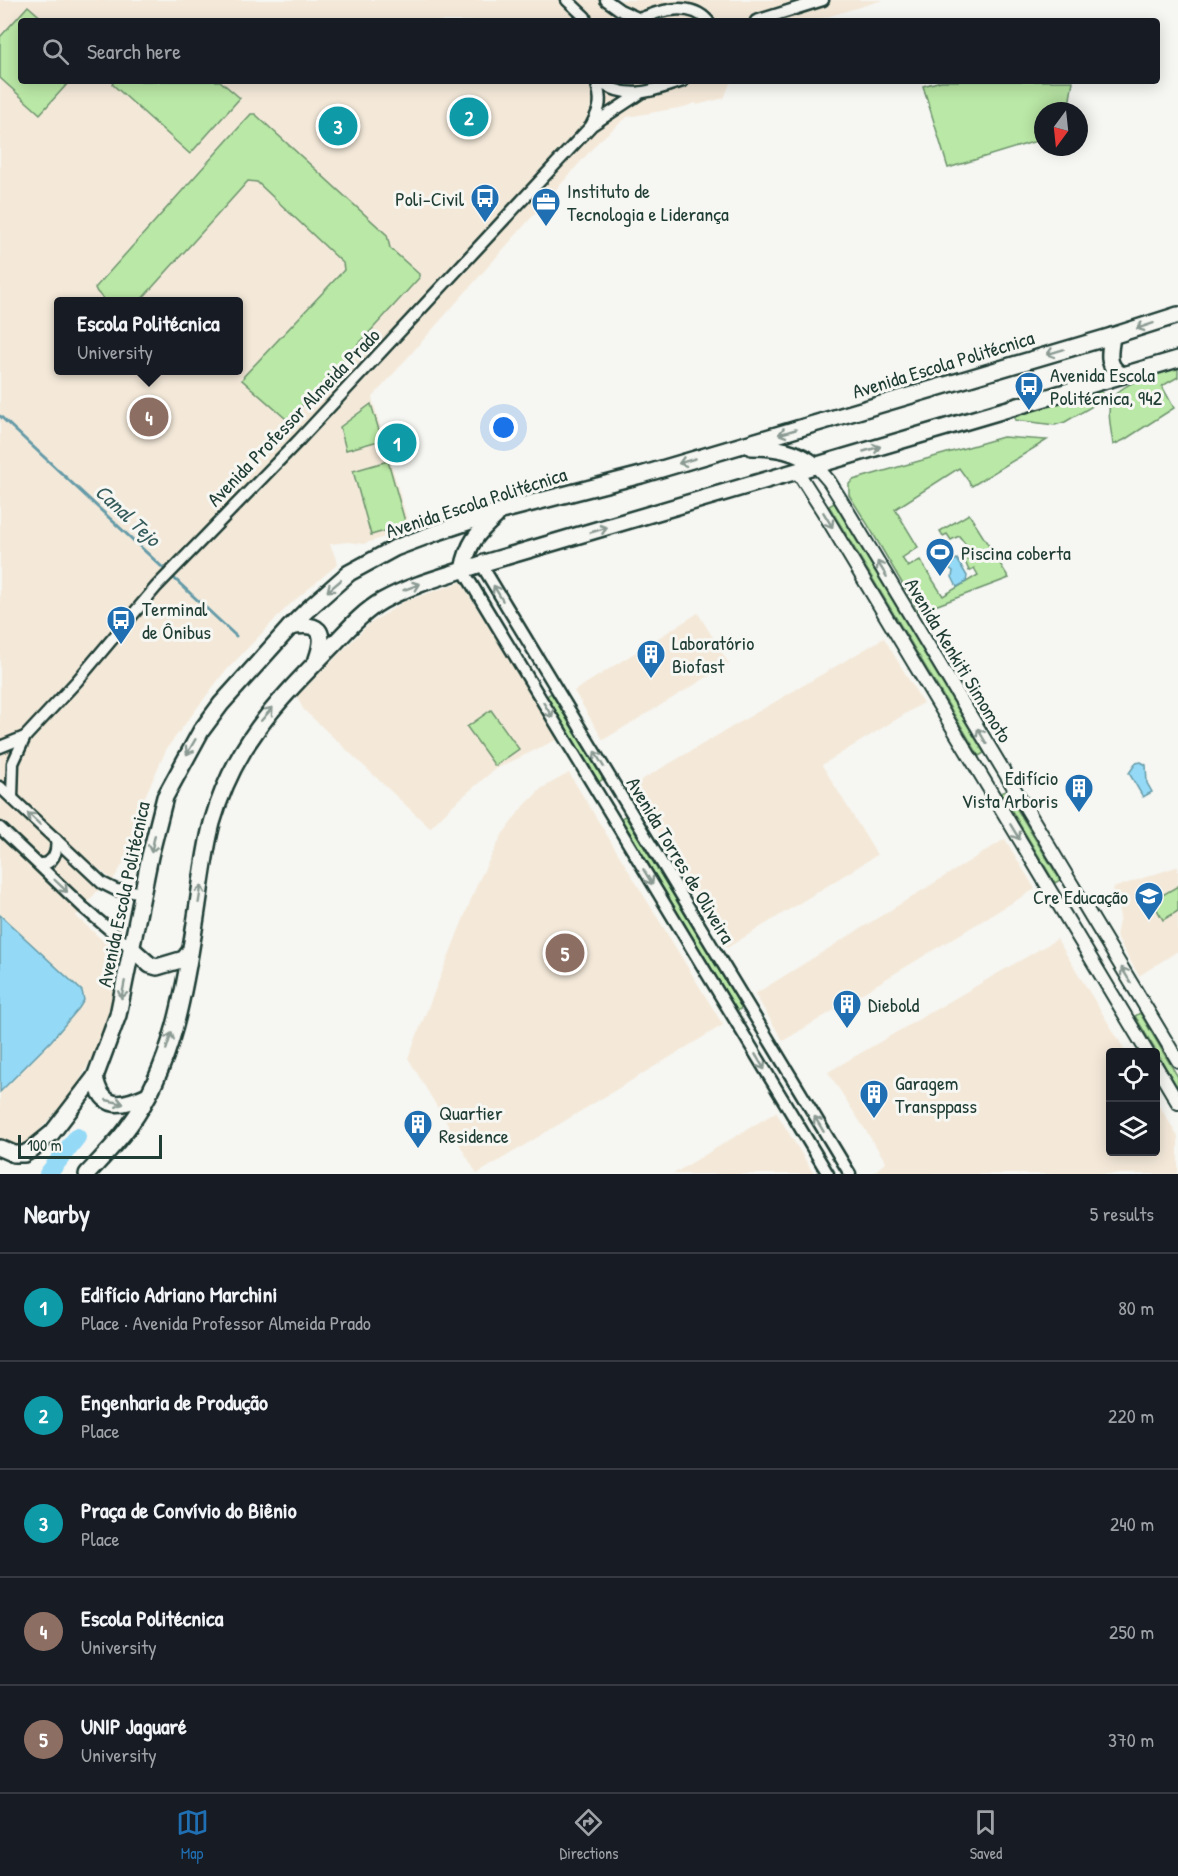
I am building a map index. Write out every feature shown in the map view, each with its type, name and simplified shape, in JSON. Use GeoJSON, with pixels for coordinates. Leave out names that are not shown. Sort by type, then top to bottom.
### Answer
{"type":"FeatureCollection","features":[{"type":"Feature","properties":{"kind":"highway","name":"Avenida Escola Politécnica"},"geometry":{"type":"LineString","coordinates":[[0,1148],[14,1154],[24,1154],[31,1150],[52,1133],[95,1077],[118,1015],[165,797],[201,730],[221,704],[290,627],[349,573],[374,559],[435,533],[501,512],[641,475],[1178,315]]}},
{"type":"Feature","properties":{"kind":"highway"},"geometry":{"type":"LineString","coordinates":[[1112,336],[1109,363],[1114,371],[1122,375]]}},
{"type":"Feature","properties":{"kind":"highway"},"geometry":{"type":"LineString","coordinates":[[87,1174],[129,1126],[148,1095],[162,1063],[172,1034],[190,951],[211,826],[222,791],[244,747],[260,723],[362,615],[380,602],[406,589],[482,564],[1178,358]]}},
{"type":"Feature","properties":{"kind":"highway"},"geometry":{"type":"LineString","coordinates":[[733,448],[782,448],[801,456],[816,466]]}},
{"type":"Feature","properties":{"kind":"highway"},"geometry":{"type":"LineString","coordinates":[[463,570],[465,557],[474,538],[501,512]]}},
{"type":"Feature","properties":{"kind":"highway"},"geometry":{"type":"LineString","coordinates":[[290,627],[312,626],[319,631],[322,646],[316,662]]}},
{"type":"Feature","properties":{"kind":"highway"},"geometry":{"type":"LineString","coordinates":[[131,948],[150,965],[157,967],[184,959],[190,951]]}},
{"type":"Feature","properties":{"kind":"highway"},"geometry":{"type":"LineString","coordinates":[[95,1077],[99,1093],[112,1104],[127,1104],[148,1095]]}},
{"type":"Feature","properties":{"kind":"main road","name":"Avenida Kenkiti Simomoto"},"geometry":{"type":"LineString","coordinates":[[816,466],[830,481],[1178,1061]]}},
{"type":"Feature","properties":{"kind":"main road","name":"Avenida Kenkiti Simomoto"},"geometry":{"type":"LineString","coordinates":[[797,471],[1144,1048]]}},
{"type":"Feature","properties":{"kind":"main road"},"geometry":{"type":"LineString","coordinates":[[929,688],[947,676]]}},
{"type":"Feature","properties":{"kind":"main road"},"geometry":{"type":"LineString","coordinates":[[1119,1005],[1138,994]]}},
{"type":"Feature","properties":{"kind":"main road"},"geometry":{"type":"LineString","coordinates":[[1160,1074],[1178,1103]]}},
{"type":"Feature","properties":{"kind":"street"},"geometry":{"type":"LineString","coordinates":[[567,0],[585,18]]}},
{"type":"Feature","properties":{"kind":"street"},"geometry":{"type":"LineString","coordinates":[[606,0],[634,18]]}},
{"type":"Feature","properties":{"kind":"street"},"geometry":{"type":"LineString","coordinates":[[766,18],[823,0]]}},
{"type":"Feature","properties":{"kind":"street"},"geometry":{"type":"LineString","coordinates":[[643,18],[681,7],[694,10],[707,18]]}},
{"type":"Feature","properties":{"kind":"street","name":"Avenida Professor Almeida Prado"},"geometry":{"type":"LineString","coordinates":[[592,125],[600,107],[600,93],[597,84]]}},
{"type":"Feature","properties":{"kind":"street"},"geometry":{"type":"LineString","coordinates":[[602,84],[623,93],[639,94],[672,84]]}},
{"type":"Feature","properties":{"kind":"street","name":"Avenida Professor Almeida Prado"},"geometry":{"type":"LineString","coordinates":[[12,798],[13,763],[25,737],[77,681],[156,587],[299,441],[592,125],[639,94]]}},
{"type":"Feature","properties":{"kind":"street","name":"Avenida Torres de Oliveira"},"geometry":{"type":"LineString","coordinates":[[482,564],[850,1174]]}},
{"type":"Feature","properties":{"kind":"street","name":"Avenida Torres de Oliveira"},"geometry":{"type":"LineString","coordinates":[[463,570],[826,1171]]}},
{"type":"Feature","properties":{"kind":"street"},"geometry":{"type":"LineString","coordinates":[[531,682],[546,673]]}},
{"type":"Feature","properties":{"kind":"street","name":"Avenida Professor Almeida Prado"},"geometry":{"type":"LineString","coordinates":[[0,747],[25,737]]}},
{"type":"Feature","properties":{"kind":"street"},"geometry":{"type":"LineString","coordinates":[[0,787],[109,888],[124,892],[143,892]]}},
{"type":"Feature","properties":{"kind":"street"},"geometry":{"type":"LineString","coordinates":[[0,828],[84,908],[131,948]]}},
{"type":"Feature","properties":{"kind":"street"},"geometry":{"type":"LineString","coordinates":[[39,864],[47,864],[51,860],[57,847],[56,839]]}},
{"type":"Feature","properties":{"kind":"street"},"geometry":{"type":"LineString","coordinates":[[740,1028],[756,1019]]}},
{"type":"Feature","properties":{"kind":"street"},"geometry":{"type":"LineString","coordinates":[[782,1097],[798,1088]]}},
{"type":"Feature","properties":{"kind":"street"},"geometry":{"type":"LineString","coordinates":[[826,1171],[840,1158]]}},
{"type":"Feature","properties":{"kind":"shaded area"},"geometry":{"type":"Polygon","coordinates":[[[0,0],[883,0],[823,18],[18,18],[18,84],[730,84],[724,98],[627,117],[599,141],[372,398],[410,529],[363,544],[348,542],[330,544],[338,564],[287,607],[222,675],[167,748],[143,801],[131,851],[113,880],[96,867],[86,878],[99,889],[76,916],[108,945],[121,961],[111,1006],[96,1050],[73,1093],[27,1144],[17,1147],[5,1145],[0,1141],[0,0]]]}},
{"type":"Feature","properties":{"kind":"shaded area"},"geometry":{"type":"Polygon","coordinates":[[[461,582],[558,739],[494,770],[430,828],[303,709],[297,696],[369,624],[405,601],[461,582]]]}},
{"type":"Feature","properties":{"kind":"shaded area"},"geometry":{"type":"Polygon","coordinates":[[[698,613],[729,664],[603,740],[574,691],[698,613]]]}},
{"type":"Feature","properties":{"kind":"shaded area"},"geometry":{"type":"Polygon","coordinates":[[[884,638],[923,703],[822,765],[877,855],[727,948],[631,786],[884,638]]]}},
{"type":"Feature","properties":{"kind":"shaded area"},"geometry":{"type":"Polygon","coordinates":[[[569,773],[723,1025],[477,1174],[408,1058],[478,882],[502,835],[521,809],[542,788],[569,773]]]}},
{"type":"Feature","properties":{"kind":"shaded area"},"geometry":{"type":"Polygon","coordinates":[[[1005,839],[1035,889],[783,1041],[755,994],[1005,839]]]}},
{"type":"Feature","properties":{"kind":"shaded area","name":"Cre Educação"},"geometry":{"type":"Polygon","coordinates":[[[1178,867],[1178,951],[1139,976],[1116,936],[1120,916],[1113,888],[1178,867]]]}},
{"type":"Feature","properties":{"kind":"shaded area"},"geometry":{"type":"Polygon","coordinates":[[[1057,939],[1124,1048],[1106,1048],[1106,1156],[1160,1156],[1160,1107],[1178,1137],[1178,1174],[872,1174],[886,1162],[828,1072],[1057,939]]]}},
{"type":"Feature","properties":{"kind":"shaded area"},"geometry":{"type":"Polygon","coordinates":[[[776,1112],[814,1174],[673,1174],[776,1112]]]}},
{"type":"Feature","properties":{"kind":"green space"},"geometry":{"type":"Polygon","coordinates":[[[28,6],[42,18],[18,18],[18,84],[67,84],[40,114],[0,78],[0,37],[28,6]]]}},
{"type":"Feature","properties":{"kind":"green space"},"geometry":{"type":"Polygon","coordinates":[[[112,84],[224,84],[240,98],[190,154],[112,84]]]}},
{"type":"Feature","properties":{"kind":"green space"},"geometry":{"type":"Polygon","coordinates":[[[930,84],[1072,84],[1070,102],[1034,102],[1034,142],[948,168],[923,86],[930,84]]]}},
{"type":"Feature","properties":{"kind":"green space"},"geometry":{"type":"Polygon","coordinates":[[[251,114],[255,114],[387,235],[390,248],[419,274],[419,278],[290,419],[285,418],[242,380],[344,270],[343,263],[257,182],[248,181],[144,297],[102,297],[95,288],[251,114]]]}},
{"type":"Feature","properties":{"kind":"green space"},"geometry":{"type":"Polygon","coordinates":[[[1178,366],[1178,377],[1162,386],[1174,408],[1113,445],[1109,413],[1110,403],[1114,396],[1129,385],[1178,366]]]}},
{"type":"Feature","properties":{"kind":"green space"},"geometry":{"type":"Polygon","coordinates":[[[1099,389],[1103,393],[1091,407],[1065,422],[1055,425],[1015,420],[1017,416],[1099,389]]]}},
{"type":"Feature","properties":{"kind":"green space"},"geometry":{"type":"Polygon","coordinates":[[[371,404],[382,440],[346,450],[340,427],[371,404]]]}},
{"type":"Feature","properties":{"kind":"green space"},"geometry":{"type":"Polygon","coordinates":[[[1003,437],[1047,440],[972,486],[959,468],[895,509],[918,547],[902,558],[908,567],[920,560],[943,596],[978,575],[974,568],[969,571],[965,561],[975,556],[959,536],[951,540],[947,534],[943,536],[940,531],[969,514],[1009,578],[919,612],[849,495],[849,484],[853,480],[1003,437]]]}},
{"type":"Feature","properties":{"kind":"green space"},"geometry":{"type":"Polygon","coordinates":[[[388,461],[406,525],[371,535],[353,471],[388,461]]]}},
{"type":"Feature","properties":{"kind":"green space"},"geometry":{"type":"Polygon","coordinates":[[[834,503],[984,753],[979,756],[829,506],[834,503]]]}},
{"type":"Feature","properties":{"kind":"green space"},"geometry":{"type":"Polygon","coordinates":[[[551,693],[603,779],[599,782],[547,696],[551,693]]]}},
{"type":"Feature","properties":{"kind":"green space"},"geometry":{"type":"Polygon","coordinates":[[[491,710],[519,749],[495,766],[467,727],[491,710]]]}},
{"type":"Feature","properties":{"kind":"green space"},"geometry":{"type":"Polygon","coordinates":[[[1006,791],[1060,880],[1055,883],[1001,793],[1006,791]]]}},
{"type":"Feature","properties":{"kind":"green space"},"geometry":{"type":"Polygon","coordinates":[[[625,816],[742,1008],[737,1011],[621,818],[625,816]]]}},
{"type":"Feature","properties":{"kind":"green space"},"geometry":{"type":"Polygon","coordinates":[[[1178,886],[1178,911],[1163,920],[1152,901],[1178,886]]]}},
{"type":"Feature","properties":{"kind":"green space"},"geometry":{"type":"Polygon","coordinates":[[[1140,1013],[1178,1077],[1178,1088],[1160,1058],[1160,1048],[1154,1048],[1135,1016],[1140,1013]]]}},
{"type":"Feature","properties":{"kind":"water"},"geometry":{"type":"Polygon","coordinates":[[[945,544],[950,553],[953,552],[952,557],[957,559],[967,576],[966,582],[957,587],[952,577],[953,571],[945,565],[938,548],[945,544]]]}},
{"type":"Feature","properties":{"kind":"water"},"geometry":{"type":"Polygon","coordinates":[[[1141,762],[1146,765],[1147,783],[1152,792],[1143,797],[1129,773],[1136,763],[1141,762]]]}},
{"type":"Feature","properties":{"kind":"water"},"geometry":{"type":"Polygon","coordinates":[[[0,915],[82,991],[84,1000],[51,1041],[0,1092],[0,915]]]}},
{"type":"Feature","properties":{"kind":"waterway","name":"Canal Tejo"},"geometry":{"type":"LineString","coordinates":[[0,416],[236,636]]}},
{"type":"Feature","properties":{"kind":"waterway"},"geometry":{"type":"LineString","coordinates":[[48,1174],[77,1137]]}},
{"type":"Feature","properties":{"kind":"place","name":"Engenharia de Produção"},"geometry":{"type":"Point","coordinates":[469,117]}},
{"type":"Feature","properties":{"kind":"place","name":"Praça de Convívio do Biênio"},"geometry":{"type":"Point","coordinates":[338,126]}},
{"type":"Feature","properties":{"kind":"place","name":"Poli-Civil"},"geometry":{"type":"Point","coordinates":[485,224]}},
{"type":"Feature","properties":{"kind":"place","name":"Instituto de Tecnologia e Liderança"},"geometry":{"type":"Point","coordinates":[546,228]}},
{"type":"Feature","properties":{"kind":"place","name":"Avenida Escola Politécnica, 942"},"geometry":{"type":"Point","coordinates":[1029,412]}},
{"type":"Feature","properties":{"kind":"place","name":"Escola Politécnica"},"geometry":{"type":"Point","coordinates":[149,417]}},
{"type":"Feature","properties":{"kind":"place","name":"Edifício Adriano Marchini"},"geometry":{"type":"Point","coordinates":[397,443]}},
{"type":"Feature","properties":{"kind":"place","name":"Piscina coberta"},"geometry":{"type":"Point","coordinates":[940,578]}},
{"type":"Feature","properties":{"kind":"place","name":"Terminal de Ônibus"},"geometry":{"type":"Point","coordinates":[121,646]}},
{"type":"Feature","properties":{"kind":"place","name":"Laboratório Biofast"},"geometry":{"type":"Point","coordinates":[651,680]}},
{"type":"Feature","properties":{"kind":"place","name":"Edifício Vista Arboris"},"geometry":{"type":"Point","coordinates":[1079,814]}},
{"type":"Feature","properties":{"kind":"place","name":"Cre Educação"},"geometry":{"type":"Point","coordinates":[1149,922]}},
{"type":"Feature","properties":{"kind":"place","name":"UNIP Jaguaré"},"geometry":{"type":"Point","coordinates":[565,953]}},
{"type":"Feature","properties":{"kind":"place","name":"Diebold"},"geometry":{"type":"Point","coordinates":[847,1030]}},
{"type":"Feature","properties":{"kind":"place","name":"Garagem Transppass"},"geometry":{"type":"Point","coordinates":[874,1120]}},
{"type":"Feature","properties":{"kind":"place","name":"Quartier Residence"},"geometry":{"type":"Point","coordinates":[418,1150]}}]}
